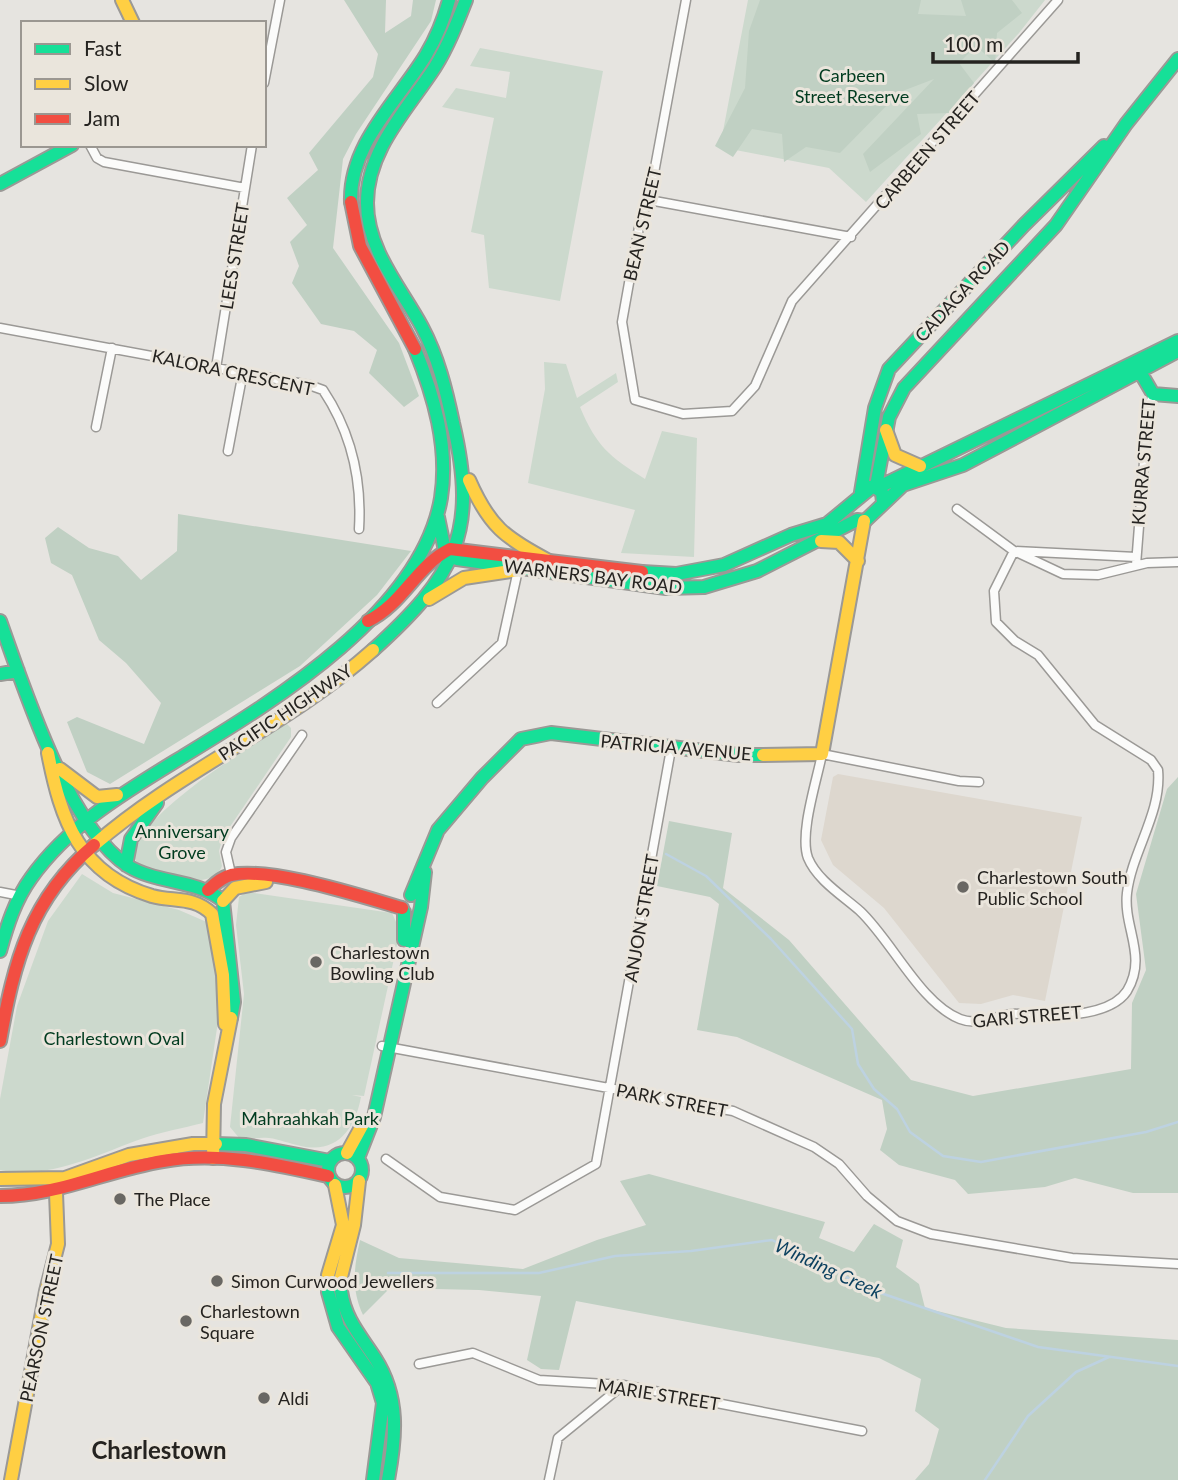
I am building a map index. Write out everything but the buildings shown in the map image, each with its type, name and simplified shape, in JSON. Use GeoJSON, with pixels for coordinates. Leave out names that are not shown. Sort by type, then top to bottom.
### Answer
{"type":"FeatureCollection","features":[{"type":"Feature","properties":{"kind":"main road"},"geometry":{"type":"LineString","coordinates":[[122,0],[132,21]]}},
{"type":"Feature","properties":{"kind":"main road","name":"PACIFIC HIGHWAY"},"geometry":{"type":"LineString","coordinates":[[0,951],[30,880],[69,834],[123,793],[257,711],[312,669],[397,589],[420,556],[437,514],[442,474],[437,409],[425,369],[359,250],[352,223],[351,195],[359,161],[377,125],[426,55],[444,20],[449,0]]}},
{"type":"Feature","properties":{"kind":"main road","name":"PACIFIC HIGHWAY"},"geometry":{"type":"LineString","coordinates":[[0,1041],[12,974],[25,936],[49,893],[85,851],[167,790],[329,686],[373,650],[419,605],[450,552],[464,514],[465,471],[436,356],[422,325],[384,264],[373,237],[367,203],[377,159],[446,50],[466,0]]}},
{"type":"Feature","properties":{"kind":"main road","name":"CADAGA ROAD"},"geometry":{"type":"LineString","coordinates":[[877,487],[886,430],[904,388],[1056,225],[1126,124],[1178,59]]}},
{"type":"Feature","properties":{"kind":"main road","name":"CADAGA ROAD"},"geometry":{"type":"LineString","coordinates":[[861,492],[875,408],[889,369],[1024,225],[1126,124]]}},
{"type":"Feature","properties":{"kind":"main road"},"geometry":{"type":"LineString","coordinates":[[0,184],[68,147]]}},
{"type":"Feature","properties":{"kind":"main road","name":"WARNERS BAY ROAD"},"geometry":{"type":"LineString","coordinates":[[450,552],[518,570],[666,588],[704,586],[741,579],[873,517],[883,503],[903,485],[962,465],[1137,367],[1178,341]]}},
{"type":"Feature","properties":{"kind":"main road","name":"WARNERS BAY ROAD"},"geometry":{"type":"LineString","coordinates":[[450,552],[656,575],[708,571],[741,560],[787,536],[827,524],[861,492],[1178,351]]}},
{"type":"Feature","properties":{"kind":"main road","name":"KURRA STREET"},"geometry":{"type":"LineString","coordinates":[[1137,367],[1153,394]]}},
{"type":"Feature","properties":{"kind":"main road"},"geometry":{"type":"LineString","coordinates":[[1153,394],[1178,396]]}},
{"type":"Feature","properties":{"kind":"main road"},"geometry":{"type":"LineString","coordinates":[[886,430],[894,455],[920,466]]}},
{"type":"Feature","properties":{"kind":"main road"},"geometry":{"type":"LineString","coordinates":[[465,471],[485,516],[497,533],[549,561]]}},
{"type":"Feature","properties":{"kind":"main road"},"geometry":{"type":"LineString","coordinates":[[877,487],[883,503]]}},
{"type":"Feature","properties":{"kind":"main road"},"geometry":{"type":"LineString","coordinates":[[852,503],[851,512],[860,521]]}},
{"type":"Feature","properties":{"kind":"main road"},"geometry":{"type":"LineString","coordinates":[[362,624],[384,616],[450,552],[437,514]]}},
{"type":"Feature","properties":{"kind":"main road","name":"GARI STREET"},"geometry":{"type":"LineString","coordinates":[[822,754],[858,561],[860,521]]}},
{"type":"Feature","properties":{"kind":"main road"},"geometry":{"type":"LineString","coordinates":[[819,541],[839,542],[858,561]]}},
{"type":"Feature","properties":{"kind":"main road"},"geometry":{"type":"LineString","coordinates":[[419,605],[464,579],[518,570]]}},
{"type":"Feature","properties":{"kind":"main road"},"geometry":{"type":"LineString","coordinates":[[0,621],[47,746],[69,834],[107,870],[145,892],[195,902],[212,914],[223,975],[225,1047]]}},
{"type":"Feature","properties":{"kind":"main road"},"geometry":{"type":"LineString","coordinates":[[0,674],[18,671]]}},
{"type":"Feature","properties":{"kind":"main road","name":"PATRICIA AVENUE"},"geometry":{"type":"LineString","coordinates":[[334,1276],[343,1259],[354,1225],[363,1169],[353,1155],[386,1046],[410,905],[438,830],[496,762],[521,739],[551,733],[739,755],[822,754]]}},
{"type":"Feature","properties":{"kind":"main road"},"geometry":{"type":"LineString","coordinates":[[47,746],[83,821],[97,841],[126,865],[158,880],[208,890],[223,901],[235,994],[216,1094],[213,1158]]}},
{"type":"Feature","properties":{"kind":"main road"},"geometry":{"type":"LineString","coordinates":[[60,769],[100,798],[123,793]]}},
{"type":"Feature","properties":{"kind":"main road"},"geometry":{"type":"LineString","coordinates":[[126,865],[125,851],[130,838],[167,790]]}},
{"type":"Feature","properties":{"kind":"main road"},"geometry":{"type":"LineString","coordinates":[[208,890],[231,874],[284,881],[410,905]]}},
{"type":"Feature","properties":{"kind":"main road"},"geometry":{"type":"LineString","coordinates":[[223,901],[240,886],[284,881]]}},
{"type":"Feature","properties":{"kind":"main road"},"geometry":{"type":"LineString","coordinates":[[0,1180],[65,1178],[148,1150],[212,1143],[246,1145],[330,1161]]}},
{"type":"Feature","properties":{"kind":"main road"},"geometry":{"type":"LineString","coordinates":[[330,1161],[336,1155],[353,1155]]}},
{"type":"Feature","properties":{"kind":"main road"},"geometry":{"type":"LineString","coordinates":[[0,1196],[39,1197],[163,1161],[213,1158],[263,1163],[332,1180],[348,1188],[359,1181]]}},
{"type":"Feature","properties":{"kind":"main road"},"geometry":{"type":"LineString","coordinates":[[330,1161],[343,1225],[334,1276],[344,1282],[335,1291],[338,1327],[377,1382],[383,1403],[382,1433],[373,1480]]}},
{"type":"Feature","properties":{"kind":"main road"},"geometry":{"type":"LineString","coordinates":[[56,1193],[65,1178]]}},
{"type":"Feature","properties":{"kind":"main road","name":"PEARSON STREET"},"geometry":{"type":"LineString","coordinates":[[11,1480],[46,1291],[58,1244],[60,1226],[56,1193]]}},
{"type":"Feature","properties":{"kind":"main road"},"geometry":{"type":"LineString","coordinates":[[335,1291],[347,1321],[385,1374],[393,1393],[397,1437],[388,1480]]}},
{"type":"Feature","properties":{"kind":"street"},"geometry":{"type":"LineString","coordinates":[[266,73],[281,0]]}},
{"type":"Feature","properties":{"kind":"street","name":"BEAN STREET"},"geometry":{"type":"LineString","coordinates":[[683,414],[635,400],[622,322],[641,216],[649,200],[686,0]]}},
{"type":"Feature","properties":{"kind":"street","name":"CARBEEN STREET"},"geometry":{"type":"LineString","coordinates":[[683,414],[732,411],[755,386],[792,300],[1058,0]]}},
{"type":"Feature","properties":{"kind":"street"},"geometry":{"type":"LineString","coordinates":[[91,147],[97,158],[104,162],[246,188]]}},
{"type":"Feature","properties":{"kind":"street","name":"LEES STREET"},"geometry":{"type":"LineString","coordinates":[[216,368],[252,147]]}},
{"type":"Feature","properties":{"kind":"street"},"geometry":{"type":"LineString","coordinates":[[649,200],[850,237]]}},
{"type":"Feature","properties":{"kind":"street","name":"KALORA CRESCENT"},"geometry":{"type":"LineString","coordinates":[[0,328],[309,384],[323,390],[354,459],[359,479],[359,529]]}},
{"type":"Feature","properties":{"kind":"street"},"geometry":{"type":"LineString","coordinates":[[96,427],[112,348]]}},
{"type":"Feature","properties":{"kind":"street"},"geometry":{"type":"LineString","coordinates":[[228,451],[243,372]]}},
{"type":"Feature","properties":{"kind":"street","name":"KURRA STREET"},"geometry":{"type":"LineString","coordinates":[[1136,561],[1148,410],[1153,394]]}},
{"type":"Feature","properties":{"kind":"street"},"geometry":{"type":"LineString","coordinates":[[957,509],[1014,551],[1056,572],[1070,575],[1105,574],[1136,561]]}},
{"type":"Feature","properties":{"kind":"street"},"geometry":{"type":"LineString","coordinates":[[1014,551],[1178,562]]}},
{"type":"Feature","properties":{"kind":"street","name":"GARI STREET"},"geometry":{"type":"LineString","coordinates":[[822,754],[806,839],[809,860],[819,875],[875,926],[943,1010],[967,1021],[1014,1014],[1047,1016],[1104,1007],[1123,996],[1133,978],[1137,959],[1127,891],[1152,811],[1158,770],[1151,760],[1095,725],[1038,655],[1009,636],[996,622],[994,591],[1014,551]]}},
{"type":"Feature","properties":{"kind":"street"},"geometry":{"type":"LineString","coordinates":[[437,703],[502,643],[518,570]]}},
{"type":"Feature","properties":{"kind":"street"},"geometry":{"type":"LineString","coordinates":[[231,874],[226,852],[231,838],[302,734]]}},
{"type":"Feature","properties":{"kind":"street","name":"ANJON STREET"},"geometry":{"type":"LineString","coordinates":[[386,1159],[440,1197],[515,1210],[596,1164],[671,749]]}},
{"type":"Feature","properties":{"kind":"street","name":"PATRICIA AVENUE"},"geometry":{"type":"LineString","coordinates":[[822,754],[959,781],[979,782]]}},
{"type":"Feature","properties":{"kind":"street"},"geometry":{"type":"LineString","coordinates":[[0,892],[21,896]]}},
{"type":"Feature","properties":{"kind":"street","name":"PARK STREET"},"geometry":{"type":"LineString","coordinates":[[386,1046],[733,1111],[814,1147],[839,1164],[867,1196],[897,1221],[931,1234],[1072,1258],[1178,1264]]}},
{"type":"Feature","properties":{"kind":"street","name":"MARIE STREET"},"geometry":{"type":"LineString","coordinates":[[419,1364],[473,1353],[538,1380],[623,1385],[862,1431]]}},
{"type":"Feature","properties":{"kind":"street"},"geometry":{"type":"LineString","coordinates":[[549,1480],[558,1438],[623,1385]]}},
{"type":"Feature","properties":{"kind":"shaded area","name":"Charlestown South Public School"},"geometry":{"type":"Polygon","coordinates":[[[838,774],[1082,817],[1045,1001],[1013,995],[981,1004],[959,1003],[884,908],[833,865],[821,840],[833,777],[838,774]]]}},
{"type":"Feature","properties":{"kind":"green space"},"geometry":{"type":"Polygon","coordinates":[[[344,0],[386,0],[385,33],[411,16],[413,0],[436,0],[431,21],[356,134],[343,159],[333,248],[399,343],[419,396],[404,407],[369,373],[377,350],[354,331],[321,324],[292,283],[299,266],[290,242],[307,225],[287,198],[318,170],[309,153],[373,77],[378,54],[344,0]]]}},
{"type":"Feature","properties":{"kind":"green space","name":"Carbeen Street Reserve"},"geometry":{"type":"Polygon","coordinates":[[[748,0],[1045,0],[1019,33],[866,202],[829,168],[720,147],[748,0]]]}},
{"type":"Feature","properties":{"kind":"green space","name":"Carbeen Street Reserve"},"geometry":{"type":"Polygon","coordinates":[[[760,0],[921,0],[918,14],[966,16],[961,0],[1012,0],[1022,13],[997,33],[995,63],[976,46],[959,63],[974,83],[950,113],[917,114],[921,134],[870,172],[863,154],[934,79],[900,92],[840,153],[806,147],[784,162],[782,134],[752,129],[733,157],[715,146],[745,88],[749,31],[760,0]]]}},
{"type":"Feature","properties":{"kind":"green space"},"geometry":{"type":"Polygon","coordinates":[[[480,48],[603,71],[560,301],[489,288],[484,235],[471,232],[494,118],[442,107],[456,88],[506,98],[510,72],[470,66],[480,48]]]}},
{"type":"Feature","properties":{"kind":"green space"},"geometry":{"type":"Polygon","coordinates":[[[544,362],[566,364],[577,398],[616,373],[618,382],[580,407],[592,432],[605,449],[645,479],[662,431],[697,438],[694,557],[621,553],[635,510],[528,483],[545,389],[544,362]]]}},
{"type":"Feature","properties":{"kind":"green space"},"geometry":{"type":"Polygon","coordinates":[[[178,514],[411,551],[377,595],[300,666],[110,784],[87,772],[67,722],[77,717],[144,744],[161,703],[126,663],[99,640],[72,575],[51,563],[45,538],[58,527],[89,548],[118,556],[141,580],[177,551],[178,514]]]}},
{"type":"Feature","properties":{"kind":"green space","name":"Anniversary Grove"},"geometry":{"type":"Polygon","coordinates":[[[286,723],[291,728],[291,737],[223,837],[219,851],[222,866],[216,874],[207,879],[182,880],[156,873],[137,862],[132,846],[165,810],[203,778],[286,723]]]}},
{"type":"Feature","properties":{"kind":"green space"},"geometry":{"type":"Polygon","coordinates":[[[1178,777],[1178,1193],[1133,1193],[1075,1178],[1045,1187],[968,1194],[955,1180],[899,1165],[880,1150],[887,1129],[882,1100],[737,1037],[697,1030],[719,904],[710,897],[657,886],[669,821],[732,833],[723,888],[789,940],[911,1080],[973,1096],[1131,1069],[1132,1003],[1146,970],[1136,894],[1167,789],[1178,777]]]}},
{"type":"Feature","properties":{"kind":"green space","name":"Charlestown Oval"},"geometry":{"type":"Polygon","coordinates":[[[82,874],[113,893],[179,910],[209,923],[221,1001],[203,1123],[149,1137],[54,1169],[36,1172],[0,1170],[0,1099],[17,1006],[48,921],[82,874]]]}},
{"type":"Feature","properties":{"kind":"green space","name":"Charlestown Bowling Club"},"geometry":{"type":"Polygon","coordinates":[[[247,892],[392,913],[400,931],[364,1096],[352,1095],[361,1097],[349,1129],[325,1146],[314,1148],[269,1138],[240,1139],[230,1127],[244,994],[236,925],[239,897],[247,892]]]}},
{"type":"Feature","properties":{"kind":"green space"},"geometry":{"type":"Polygon","coordinates":[[[649,1174],[825,1222],[819,1238],[854,1252],[874,1224],[903,1240],[896,1267],[919,1284],[925,1308],[1006,1328],[1178,1340],[1178,1480],[915,1480],[929,1464],[939,1429],[915,1411],[921,1379],[879,1358],[576,1301],[559,1370],[541,1369],[527,1360],[541,1296],[479,1290],[390,1288],[363,1315],[355,1278],[360,1240],[399,1258],[523,1269],[597,1240],[646,1225],[620,1181],[649,1174]]]}},
{"type":"Feature","properties":{"kind":"waterway"},"geometry":{"type":"LineString","coordinates":[[666,854],[706,876],[771,939],[852,1029],[858,1064],[874,1089],[897,1109],[910,1132],[943,1156],[981,1162],[1146,1132],[1178,1122]]}},
{"type":"Feature","properties":{"kind":"waterway","name":"Winding Creek"},"geometry":{"type":"LineString","coordinates":[[388,1273],[539,1273],[615,1256],[691,1251],[772,1240],[872,1290],[1038,1347],[1178,1366]]}},
{"type":"Feature","properties":{"kind":"waterway"},"geometry":{"type":"LineString","coordinates":[[985,1480],[1028,1416],[1076,1372],[1109,1357]]}},
{"type":"Feature","properties":{"kind":"traffic: fast"},"geometry":{"type":"LineString","coordinates":[[351,202],[352,181],[366,142],[426,55],[449,0]]}},
{"type":"Feature","properties":{"kind":"traffic: fast"},"geometry":{"type":"LineString","coordinates":[[373,650],[424,599],[441,575],[461,524],[463,494],[460,461],[441,374],[422,327],[379,253],[369,220],[369,183],[381,147],[440,59],[466,0]]}},
{"type":"Feature","properties":{"kind":"traffic: fast"},"geometry":{"type":"LineString","coordinates":[[876,486],[889,417],[904,388],[1056,225],[1126,124],[1178,59]]}},
{"type":"Feature","properties":{"kind":"traffic: fast"},"geometry":{"type":"LineString","coordinates":[[861,492],[875,408],[889,369],[1024,225],[1104,146]]}},
{"type":"Feature","properties":{"kind":"traffic: fast"},"geometry":{"type":"LineString","coordinates":[[0,184],[68,147]]}},
{"type":"Feature","properties":{"kind":"traffic: fast"},"geometry":{"type":"LineString","coordinates":[[879,487],[1178,341]]}},
{"type":"Feature","properties":{"kind":"traffic: fast"},"geometry":{"type":"LineString","coordinates":[[0,951],[12,913],[25,886],[64,840],[102,808],[262,707],[302,678],[376,614],[406,578],[428,539],[441,498],[443,479],[441,441],[434,403],[415,349]]}},
{"type":"Feature","properties":{"kind":"traffic: fast"},"geometry":{"type":"LineString","coordinates":[[438,517],[445,551],[457,559],[666,588],[704,587],[757,571],[857,520],[865,521],[903,485],[963,465],[1178,351]]}},
{"type":"Feature","properties":{"kind":"traffic: fast"},"geometry":{"type":"LineString","coordinates":[[1136,365],[1153,394],[1178,396]]}},
{"type":"Feature","properties":{"kind":"traffic: fast"},"geometry":{"type":"LineString","coordinates":[[642,572],[676,574],[724,565],[791,535],[827,524],[873,486],[882,492],[883,503]]}},
{"type":"Feature","properties":{"kind":"traffic: fast"},"geometry":{"type":"LineString","coordinates":[[0,621],[50,754],[86,821],[106,847],[139,872],[201,889],[223,901],[234,1002],[231,1018]]}},
{"type":"Feature","properties":{"kind":"traffic: fast"},"geometry":{"type":"LineString","coordinates":[[0,674],[18,671]]}},
{"type":"Feature","properties":{"kind":"traffic: fast"},"geometry":{"type":"LineString","coordinates":[[411,895],[438,830],[482,778],[521,739],[551,733],[739,755],[763,755]]}},
{"type":"Feature","properties":{"kind":"traffic: fast"},"geometry":{"type":"LineString","coordinates":[[126,865],[131,839],[157,803]]}},
{"type":"Feature","properties":{"kind":"traffic: fast"},"geometry":{"type":"LineString","coordinates":[[358,1158],[374,1117],[421,907],[425,872]]}},
{"type":"Feature","properties":{"kind":"traffic: fast"},"geometry":{"type":"LineString","coordinates":[[404,912],[404,940]]}},
{"type":"Feature","properties":{"kind":"traffic: fast"},"geometry":{"type":"LineString","coordinates":[[216,1144],[246,1145],[330,1161]]}},
{"type":"Feature","properties":{"kind":"traffic: fast"},"geometry":{"type":"LineString","coordinates":[[345,1153],[357,1158],[362,1170],[357,1182],[345,1187],[333,1182],[328,1170],[333,1158],[345,1153]]}},
{"type":"Feature","properties":{"kind":"traffic: fast"},"geometry":{"type":"LineString","coordinates":[[341,1291],[350,1318],[389,1387],[394,1433],[388,1480]]}},
{"type":"Feature","properties":{"kind":"traffic: fast"},"geometry":{"type":"LineString","coordinates":[[328,1292],[338,1327],[377,1383],[383,1403],[373,1480]]}},
{"type":"Feature","properties":{"kind":"traffic: slow"},"geometry":{"type":"LineString","coordinates":[[122,0],[132,21]]}},
{"type":"Feature","properties":{"kind":"traffic: slow"},"geometry":{"type":"LineString","coordinates":[[886,430],[895,455],[920,466]]}},
{"type":"Feature","properties":{"kind":"traffic: slow"},"geometry":{"type":"LineString","coordinates":[[469,480],[491,520],[521,545],[549,561]]}},
{"type":"Feature","properties":{"kind":"traffic: slow"},"geometry":{"type":"LineString","coordinates":[[763,755],[822,754],[864,521]]}},
{"type":"Feature","properties":{"kind":"traffic: slow"},"geometry":{"type":"LineString","coordinates":[[821,541],[839,542],[858,561]]}},
{"type":"Feature","properties":{"kind":"traffic: slow"},"geometry":{"type":"LineString","coordinates":[[429,599],[464,578],[518,570]]}},
{"type":"Feature","properties":{"kind":"traffic: slow"},"geometry":{"type":"LineString","coordinates":[[94,845],[162,794],[306,702],[373,650]]}},
{"type":"Feature","properties":{"kind":"traffic: slow"},"geometry":{"type":"LineString","coordinates":[[48,753],[59,801],[67,822],[90,859],[127,886],[152,896],[198,904],[212,914],[223,975],[225,1024]]}},
{"type":"Feature","properties":{"kind":"traffic: slow"},"geometry":{"type":"LineString","coordinates":[[60,769],[97,797],[117,795]]}},
{"type":"Feature","properties":{"kind":"traffic: slow"},"geometry":{"type":"LineString","coordinates":[[223,901],[235,888],[266,882]]}},
{"type":"Feature","properties":{"kind":"traffic: slow"},"geometry":{"type":"LineString","coordinates":[[213,1158],[214,1104],[231,1018]]}},
{"type":"Feature","properties":{"kind":"traffic: slow"},"geometry":{"type":"LineString","coordinates":[[347,1153],[364,1122]]}},
{"type":"Feature","properties":{"kind":"traffic: slow"},"geometry":{"type":"LineString","coordinates":[[0,1179],[65,1178],[129,1155],[193,1144],[216,1144]]}},
{"type":"Feature","properties":{"kind":"traffic: slow"},"geometry":{"type":"LineString","coordinates":[[341,1277],[354,1225],[359,1181]]}},
{"type":"Feature","properties":{"kind":"traffic: slow"},"geometry":{"type":"LineString","coordinates":[[11,1480],[46,1291],[58,1244],[56,1193],[59,1185]]}},
{"type":"Feature","properties":{"kind":"traffic: slow"},"geometry":{"type":"LineString","coordinates":[[328,1275],[343,1225],[335,1185]]}},
{"type":"Feature","properties":{"kind":"traffic: jam"},"geometry":{"type":"LineString","coordinates":[[351,202],[360,246],[415,349]]}},
{"type":"Feature","properties":{"kind":"traffic: jam"},"geometry":{"type":"LineString","coordinates":[[368,621],[391,605],[428,565],[450,549],[642,572]]}},
{"type":"Feature","properties":{"kind":"traffic: jam"},"geometry":{"type":"LineString","coordinates":[[0,1041],[12,985],[28,934],[54,887],[94,845]]}},
{"type":"Feature","properties":{"kind":"traffic: jam"},"geometry":{"type":"LineString","coordinates":[[208,890],[231,875],[269,875],[316,884],[402,908]]}},
{"type":"Feature","properties":{"kind":"traffic: jam"},"geometry":{"type":"LineString","coordinates":[[0,1196],[42,1192],[142,1165],[184,1158],[246,1160],[328,1176]]}},
{"type":"Feature","properties":{"kind":"place","name":"Charlestown South Public School"},"geometry":{"type":"Point","coordinates":[963,887]}},
{"type":"Feature","properties":{"kind":"place","name":"Charlestown Bowling Club"},"geometry":{"type":"Point","coordinates":[316,962]}},
{"type":"Feature","properties":{"kind":"place","name":"The Place"},"geometry":{"type":"Point","coordinates":[120,1199]}},
{"type":"Feature","properties":{"kind":"place","name":"Simon Curwood Jewellers"},"geometry":{"type":"Point","coordinates":[217,1281]}},
{"type":"Feature","properties":{"kind":"place","name":"Charlestown Square"},"geometry":{"type":"Point","coordinates":[186,1321]}},
{"type":"Feature","properties":{"kind":"place","name":"Aldi"},"geometry":{"type":"Point","coordinates":[264,1398]}},
{"type":"Feature","properties":{"kind":"district","name":"Charlestown"},"geometry":{"type":"Point","coordinates":[159,1449]}},
{"type":"Feature","properties":{"kind":"park label","name":"Mahraahkah Park"},"geometry":{"type":"Point","coordinates":[310,1118]}}]}
